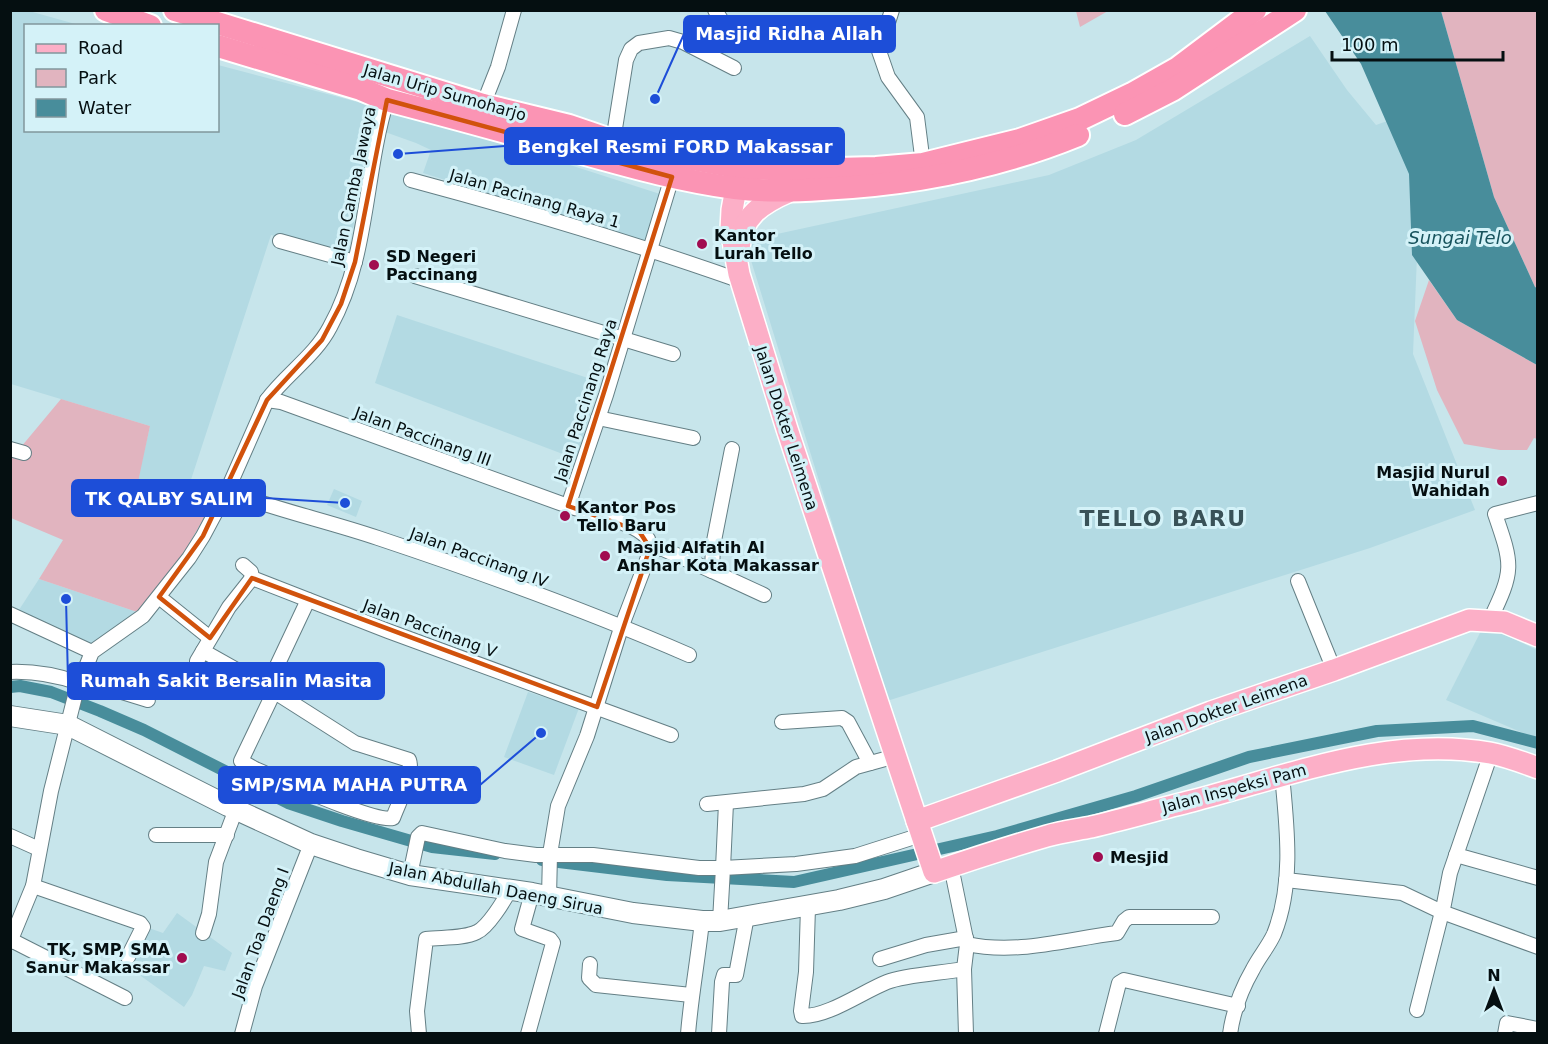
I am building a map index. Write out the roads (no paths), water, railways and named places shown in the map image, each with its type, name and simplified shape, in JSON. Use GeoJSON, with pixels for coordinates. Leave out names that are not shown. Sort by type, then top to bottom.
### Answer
{"type":"FeatureCollection","features":[{"type":"Feature","properties":{"kind":"highway"},"geometry":{"type":"LineString","coordinates":[[106,10],[144,24]]}},
{"type":"Feature","properties":{"kind":"highway","name":"Jalan Urip Sumoharjo"},"geometry":{"type":"LineString","coordinates":[[175,10],[204,23]]}},
{"type":"Feature","properties":{"kind":"highway","name":"Jalan Urip Sumoharjo"},"geometry":{"type":"LineString","coordinates":[[794,184],[876,168],[923,164],[1020,140],[1080,119],[1132,94],[1178,68],[1256,10]]}},
{"type":"Feature","properties":{"kind":"highway","name":"Jalan Urip Sumoharjo"},"geometry":{"type":"LineString","coordinates":[[219,29],[387,100],[676,167],[739,178],[794,184],[864,187],[909,181],[986,165],[1049,147],[1110,122],[1172,90],[1295,10]]}},
{"type":"Feature","properties":{"kind":"highway","name":"Jalan Urip Sumoharjo"},"geometry":{"type":"LineString","coordinates":[[219,46],[281,54],[569,126],[676,167]]}},
{"type":"Feature","properties":{"kind":"main road","name":"Jalan Dokter Leimena"},"geometry":{"type":"LineString","coordinates":[[739,178],[732,210],[731,230],[740,277],[787,429],[907,789],[930,844],[1057,771],[1211,712],[1469,620],[1490,620],[1521,628],[1538,636]]}},
{"type":"Feature","properties":{"kind":"main road","name":"Jalan Dokter Leimena"},"geometry":{"type":"LineString","coordinates":[[740,277],[742,230],[748,219],[794,184]]}},
{"type":"Feature","properties":{"kind":"main road","name":"Jalan Abdullah Daeng Sirua"},"geometry":{"type":"LineString","coordinates":[[10,716],[69,722],[236,809],[311,844],[411,872],[509,891],[543,892],[633,913],[747,916],[808,907],[884,889],[930,844]]}},
{"type":"Feature","properties":{"kind":"main road","name":"Jalan Inspeksi Pam"},"geometry":{"type":"LineString","coordinates":[[930,844],[1050,835],[1131,817],[1329,762],[1391,751],[1460,749],[1491,753],[1538,768]]}},
{"type":"Feature","properties":{"kind":"street"},"geometry":{"type":"LineString","coordinates":[[483,105],[498,68],[514,10]]}},
{"type":"Feature","properties":{"kind":"street"},"geometry":{"type":"LineString","coordinates":[[892,10],[879,51],[888,77],[917,117],[923,164]]}},
{"type":"Feature","properties":{"kind":"street"},"geometry":{"type":"LineString","coordinates":[[613,141],[626,60],[631,49],[639,44],[657,39],[674,38],[734,68]]}},
{"type":"Feature","properties":{"kind":"street","name":"Jalan Camba Jawaya"},"geometry":{"type":"LineString","coordinates":[[92,652],[143,616],[194,551],[226,491],[267,400],[276,387],[315,348],[329,330],[356,262],[380,124],[387,100]]}},
{"type":"Feature","properties":{"kind":"street","name":"Jalan Paccinang Raya"},"geometry":{"type":"LineString","coordinates":[[650,548],[647,537],[639,531],[568,506],[598,418],[676,167]]}},
{"type":"Feature","properties":{"kind":"street","name":"Jalan Pacinang Raya 1"},"geometry":{"type":"LineString","coordinates":[[411,180],[532,212],[740,277]]}},
{"type":"Feature","properties":{"kind":"street"},"geometry":{"type":"LineString","coordinates":[[280,241],[356,262]]}},
{"type":"Feature","properties":{"kind":"street"},"geometry":{"type":"LineString","coordinates":[[415,276],[673,354]]}},
{"type":"Feature","properties":{"kind":"street","name":"Jalan Paccinang III"},"geometry":{"type":"LineString","coordinates":[[267,400],[281,402],[568,506]]}},
{"type":"Feature","properties":{"kind":"street"},"geometry":{"type":"LineString","coordinates":[[598,418],[693,438]]}},
{"type":"Feature","properties":{"kind":"street"},"geometry":{"type":"LineString","coordinates":[[712,571],[713,546],[732,449]]}},
{"type":"Feature","properties":{"kind":"street","name":"Jalan Paccinang IV"},"geometry":{"type":"LineString","coordinates":[[226,491],[261,504],[378,538],[501,582],[689,655]]}},
{"type":"Feature","properties":{"kind":"street"},"geometry":{"type":"LineString","coordinates":[[1490,620],[1505,587],[1509,569],[1507,549],[1495,514],[1538,503]]}},
{"type":"Feature","properties":{"kind":"street"},"geometry":{"type":"LineString","coordinates":[[528,1034],[553,943],[550,939],[522,929],[543,892],[558,806],[587,736],[621,628],[650,556],[650,548],[663,549],[764,595]]}},
{"type":"Feature","properties":{"kind":"street"},"geometry":{"type":"LineString","coordinates":[[243,565],[251,572],[252,578],[229,607],[200,656],[270,690],[356,742],[409,760],[409,775],[393,818],[380,818],[355,810],[255,769],[241,761],[270,690],[308,600]]}},
{"type":"Feature","properties":{"kind":"street","name":"Jalan Paccinang V"},"geometry":{"type":"LineString","coordinates":[[252,578],[671,735]]}},
{"type":"Feature","properties":{"kind":"street"},"geometry":{"type":"LineString","coordinates":[[1298,581],[1334,670]]}},
{"type":"Feature","properties":{"kind":"street"},"geometry":{"type":"LineString","coordinates":[[159,597],[210,638]]}},
{"type":"Feature","properties":{"kind":"street"},"geometry":{"type":"LineString","coordinates":[[10,614],[92,652],[78,685],[51,791],[33,886],[11,941],[125,998]]}},
{"type":"Feature","properties":{"kind":"street"},"geometry":{"type":"LineString","coordinates":[[10,672],[56,675],[78,685],[148,700]]}},
{"type":"Feature","properties":{"kind":"street"},"geometry":{"type":"LineString","coordinates":[[782,722],[842,718],[848,722],[870,763]]}},
{"type":"Feature","properties":{"kind":"street"},"geometry":{"type":"LineString","coordinates":[[1417,1010],[1450,873],[1491,753]]}},
{"type":"Feature","properties":{"kind":"street"},"geometry":{"type":"LineString","coordinates":[[707,804],[804,794],[823,789],[845,773],[896,756]]}},
{"type":"Feature","properties":{"kind":"street"},"geometry":{"type":"LineString","coordinates":[[1230,1034],[1233,1016],[1252,970],[1273,935],[1280,915],[1286,880],[1286,814],[1282,775]]}},
{"type":"Feature","properties":{"kind":"street"},"geometry":{"type":"LineString","coordinates":[[688,1034],[691,995],[715,915],[723,875],[726,803]]}},
{"type":"Feature","properties":{"kind":"street"},"geometry":{"type":"LineString","coordinates":[[203,933],[209,914],[216,862],[236,809]]}},
{"type":"Feature","properties":{"kind":"street"},"geometry":{"type":"LineString","coordinates":[[411,872],[416,843],[422,833],[506,851],[550,857],[593,855],[699,868],[723,875],[930,844],[966,941],[964,969],[966,1034]]}},
{"type":"Feature","properties":{"kind":"street"},"geometry":{"type":"LineString","coordinates":[[156,835],[227,835]]}},
{"type":"Feature","properties":{"kind":"street"},"geometry":{"type":"LineString","coordinates":[[10,836],[39,849]]}},
{"type":"Feature","properties":{"kind":"street","name":"Jalan Toa Daeng I"},"geometry":{"type":"LineString","coordinates":[[242,1034],[255,986],[311,844]]}},
{"type":"Feature","properties":{"kind":"street"},"geometry":{"type":"LineString","coordinates":[[1456,855],[1538,878]]}},
{"type":"Feature","properties":{"kind":"street"},"geometry":{"type":"LineString","coordinates":[[1286,880],[1402,893],[1442,912],[1538,946]]}},
{"type":"Feature","properties":{"kind":"street"},"geometry":{"type":"LineString","coordinates":[[33,886],[140,922],[143,927],[128,957]]}},
{"type":"Feature","properties":{"kind":"street"},"geometry":{"type":"LineString","coordinates":[[419,1034],[417,1011],[426,939],[479,932],[503,903],[509,891]]}},
{"type":"Feature","properties":{"kind":"street"},"geometry":{"type":"LineString","coordinates":[[808,907],[802,1016],[809,1016],[850,1001],[888,981],[964,969]]}},
{"type":"Feature","properties":{"kind":"street"},"geometry":{"type":"LineString","coordinates":[[719,1034],[722,982],[724,975],[736,975],[747,916]]}},
{"type":"Feature","properties":{"kind":"street"},"geometry":{"type":"LineString","coordinates":[[880,959],[926,945],[966,941],[986,948],[1020,948],[1117,933],[1129,917],[1212,917]]}},
{"type":"Feature","properties":{"kind":"street"},"geometry":{"type":"LineString","coordinates":[[590,964],[589,978],[596,985],[691,995]]}},
{"type":"Feature","properties":{"kind":"street"},"geometry":{"type":"LineString","coordinates":[[1106,1034],[1119,983],[1124,980],[1238,1006]]}},
{"type":"Feature","properties":{"kind":"street"},"geometry":{"type":"LineString","coordinates":[[1504,1034],[1507,1023],[1538,1029]]}},
{"type":"Feature","properties":{"kind":"water","name":"Sungai Telo"},"geometry":{"type":"Polygon","coordinates":[[[1325,11],[1441,11],[1494,197],[1537,288],[1537,365],[1457,320],[1412,255],[1409,174],[1361,64],[1325,11]]]}},
{"type":"Feature","properties":{"kind":"waterway"},"geometry":{"type":"LineString","coordinates":[[10,687],[20,686],[51,692],[100,711],[144,730],[288,803],[432,847],[495,854]]}},
{"type":"Feature","properties":{"kind":"waterway"},"geometry":{"type":"LineString","coordinates":[[542,860],[667,875],[794,882],[997,836],[1136,796],[1249,757],[1377,731],[1473,726],[1538,743]]}},
{"type":"Feature","properties":{"kind":"place","name":"Masjid Ridha Allah"},"geometry":{"type":"Point","coordinates":[655,99]}},
{"type":"Feature","properties":{"kind":"place","name":"Bengkel Resmi FORD Makassar"},"geometry":{"type":"Point","coordinates":[398,154]}},
{"type":"Feature","properties":{"kind":"place","name":"Kantor Lurah Tello"},"geometry":{"type":"Point","coordinates":[702,244]}},
{"type":"Feature","properties":{"kind":"place","name":"SD Negeri Paccinang"},"geometry":{"type":"Point","coordinates":[374,265]}},
{"type":"Feature","properties":{"kind":"place","name":"Masjid Nurul Wahidah"},"geometry":{"type":"Point","coordinates":[1502,481]}},
{"type":"Feature","properties":{"kind":"place","name":"TK QALBY SALIM"},"geometry":{"type":"Point","coordinates":[345,503]}},
{"type":"Feature","properties":{"kind":"place","name":"Kantor Pos Tello Baru"},"geometry":{"type":"Point","coordinates":[565,516]}},
{"type":"Feature","properties":{"kind":"place","name":"Masjid Alfatih Al Anshar Kota Makassar"},"geometry":{"type":"Point","coordinates":[605,556]}},
{"type":"Feature","properties":{"kind":"place","name":"Rumah Sakit Bersalin Masita"},"geometry":{"type":"Point","coordinates":[66,599]}},
{"type":"Feature","properties":{"kind":"place","name":"SMP/SMA MAHA PUTRA"},"geometry":{"type":"Point","coordinates":[541,733]}},
{"type":"Feature","properties":{"kind":"place","name":"Mesjid"},"geometry":{"type":"Point","coordinates":[1098,857]}},
{"type":"Feature","properties":{"kind":"place","name":"TK, SMP, SMA Sanur Makassar"},"geometry":{"type":"Point","coordinates":[182,958]}},
{"type":"Feature","properties":{"kind":"district","name":"TELLO BARU"},"geometry":{"type":"Point","coordinates":[1163,518]}}]}
